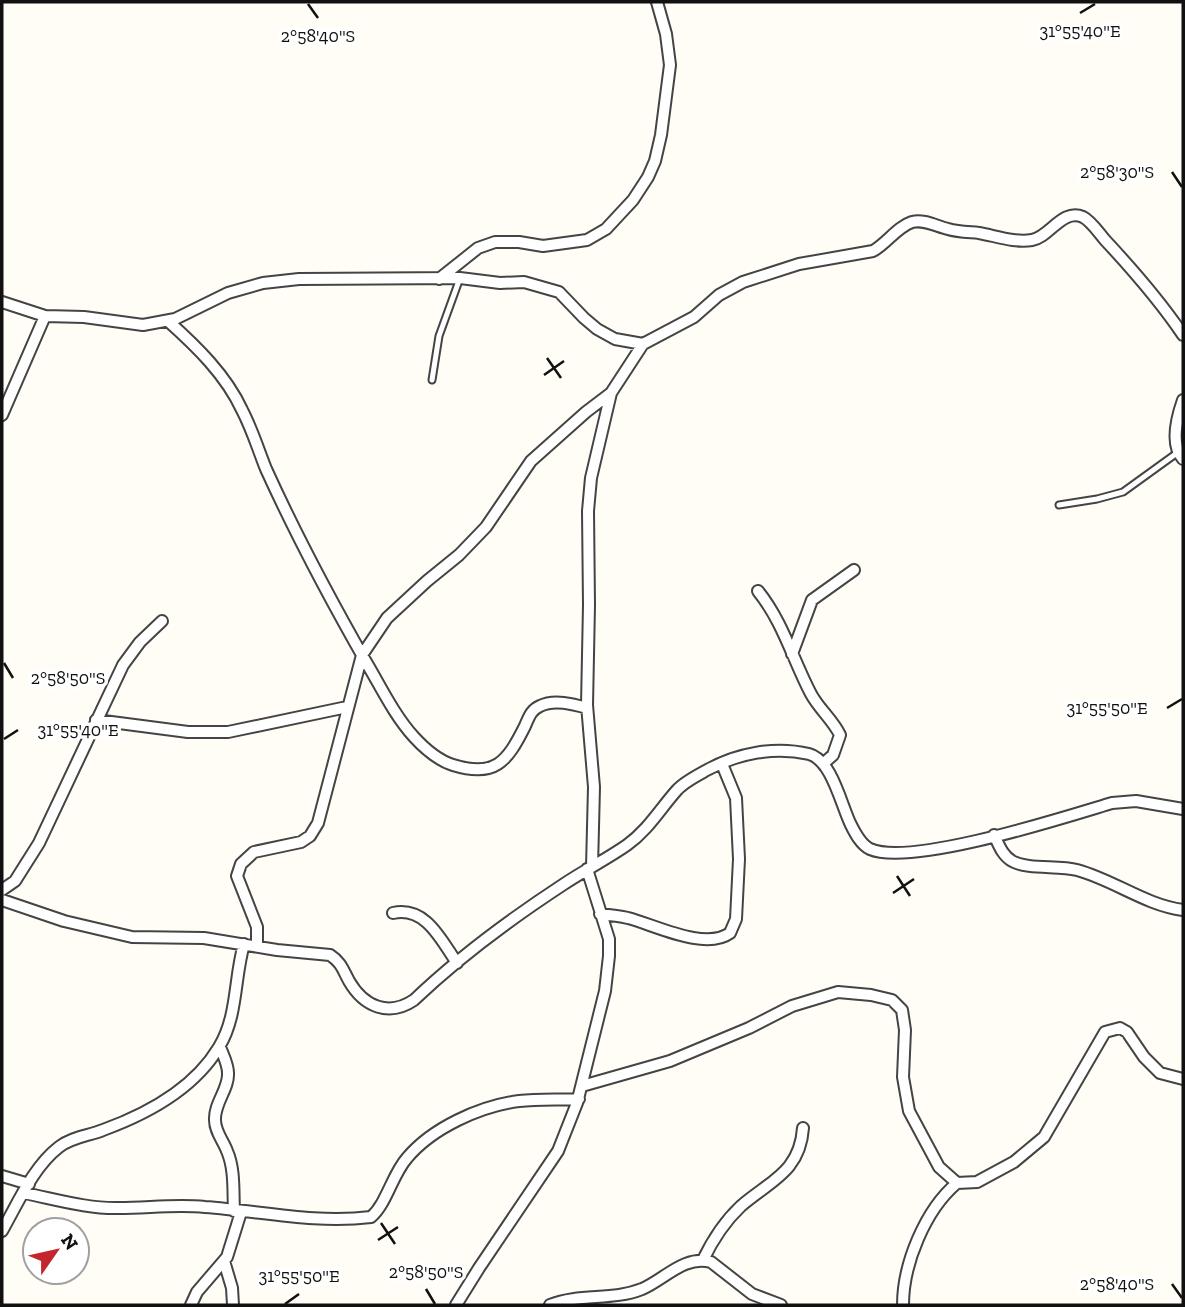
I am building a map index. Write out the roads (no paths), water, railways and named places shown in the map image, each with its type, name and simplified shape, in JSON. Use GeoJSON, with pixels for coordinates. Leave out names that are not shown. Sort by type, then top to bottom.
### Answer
{"type":"FeatureCollection","features":[{"type":"Feature","properties":{"kind":"street"},"geometry":{"type":"LineString","coordinates":[[439,279],[478,248],[495,242],[543,246],[587,240],[606,229],[634,200],[655,161],[670,65],[666,34],[657,2]]}},
{"type":"Feature","properties":{"kind":"street"},"geometry":{"type":"LineString","coordinates":[[257,946],[257,927],[237,876],[241,864],[254,852],[301,842],[310,836],[318,822],[362,654],[387,618],[486,527],[531,461],[611,393],[643,344],[694,317],[730,288],[799,264],[873,251],[914,221],[950,230],[1031,241],[1073,215],[1084,218],[1109,244],[1153,293],[1183,335]]}},
{"type":"Feature","properties":{"kind":"street"},"geometry":{"type":"LineString","coordinates":[[2,302],[45,316],[84,317],[143,325],[168,321],[228,292],[263,283],[299,279],[460,278],[500,283],[524,282],[559,292],[597,329],[615,338],[643,344]]}},
{"type":"Feature","properties":{"kind":"street"},"geometry":{"type":"LineString","coordinates":[[2,415],[45,316]]}},
{"type":"Feature","properties":{"kind":"street"},"geometry":{"type":"LineString","coordinates":[[168,321],[196,346],[242,408],[266,468],[334,608],[393,708],[413,736],[431,754],[449,764],[471,770],[489,769],[500,765],[509,754],[531,712],[538,706],[549,703],[587,708]]}},
{"type":"Feature","properties":{"kind":"street"},"geometry":{"type":"LineString","coordinates":[[456,1305],[558,1151],[579,1098],[605,990],[609,939],[589,868],[594,787],[587,708],[588,511],[597,445],[611,393]]}},
{"type":"Feature","properties":{"kind":"street"},"geometry":{"type":"LineString","coordinates":[[1180,456],[1176,433],[1183,400]]}},
{"type":"Feature","properties":{"kind":"street"},"geometry":{"type":"LineString","coordinates":[[792,654],[812,600],[854,570]]}},
{"type":"Feature","properties":{"kind":"street"},"geometry":{"type":"LineString","coordinates":[[758,591],[777,617],[792,654],[821,711],[840,735],[833,755],[824,763]]}},
{"type":"Feature","properties":{"kind":"street"},"geometry":{"type":"LineString","coordinates":[[2,890],[15,881],[30,859],[123,665],[140,642],[162,621]]}},
{"type":"Feature","properties":{"kind":"street"},"geometry":{"type":"LineString","coordinates":[[96,720],[188,732],[228,732],[348,708]]}},
{"type":"Feature","properties":{"kind":"street"},"geometry":{"type":"LineString","coordinates":[[2,900],[64,922],[132,937],[204,938],[330,955],[338,960],[357,992],[389,1010],[402,1008],[414,1000],[533,906],[627,845],[647,828],[678,789],[722,764],[762,751],[795,751],[813,755],[824,763],[851,826],[862,843],[871,849],[889,852],[947,848],[1112,803],[1136,802],[1183,808]]}},
{"type":"Feature","properties":{"kind":"street"},"geometry":{"type":"LineString","coordinates":[[600,914],[626,918],[692,938],[715,940],[730,933],[736,919],[739,859],[736,799],[722,764]]}},
{"type":"Feature","properties":{"kind":"street"},"geometry":{"type":"LineString","coordinates":[[994,835],[1003,855],[1014,863],[1074,869],[1167,908],[1183,910]]}},
{"type":"Feature","properties":{"kind":"street"},"geometry":{"type":"LineString","coordinates":[[393,914],[405,911],[421,917],[457,964]]}},
{"type":"Feature","properties":{"kind":"street"},"geometry":{"type":"LineString","coordinates":[[2,1231],[44,1159],[61,1145],[143,1114],[174,1094],[199,1073],[220,1047],[235,1003],[239,962],[244,944]]}},
{"type":"Feature","properties":{"kind":"street"},"geometry":{"type":"LineString","coordinates":[[582,1086],[670,1061],[749,1028],[792,1006],[838,992],[892,1000],[902,1010],[905,1030],[903,1077],[909,1111],[939,1167],[957,1183]]}},
{"type":"Feature","properties":{"kind":"street"},"geometry":{"type":"LineString","coordinates":[[903,1305],[903,1290],[923,1225],[936,1203],[957,1183],[977,1182],[1014,1162],[1044,1137],[1105,1032],[1120,1028],[1127,1032],[1144,1057],[1160,1073],[1183,1079]]}},
{"type":"Feature","properties":{"kind":"street"},"geometry":{"type":"LineString","coordinates":[[191,1305],[197,1292],[224,1261],[237,1211],[228,1151],[219,1137],[215,1122],[215,1111],[227,1083],[228,1073],[220,1047]]}},
{"type":"Feature","properties":{"kind":"street"},"geometry":{"type":"LineString","coordinates":[[2,1176],[26,1189],[117,1209],[204,1207],[296,1218],[371,1217],[378,1211],[396,1173],[407,1157],[436,1130],[457,1120],[517,1101],[579,1098]]}},
{"type":"Feature","properties":{"kind":"street"},"geometry":{"type":"LineString","coordinates":[[703,1259],[724,1223],[742,1205],[783,1175],[802,1143],[803,1128]]}},
{"type":"Feature","properties":{"kind":"street"},"geometry":{"type":"LineString","coordinates":[[550,1305],[563,1300],[618,1297],[643,1289],[687,1263],[703,1259],[712,1262],[761,1301],[781,1305]]}},
{"type":"Feature","properties":{"kind":"street"},"geometry":{"type":"LineString","coordinates":[[224,1261],[232,1288],[233,1305]]}},
{"type":"Feature","properties":{"kind":"lane"},"geometry":{"type":"LineString","coordinates":[[432,380],[439,336],[460,278]]}},
{"type":"Feature","properties":{"kind":"lane"},"geometry":{"type":"LineString","coordinates":[[1059,505],[1123,492],[1180,456]]}}]}
